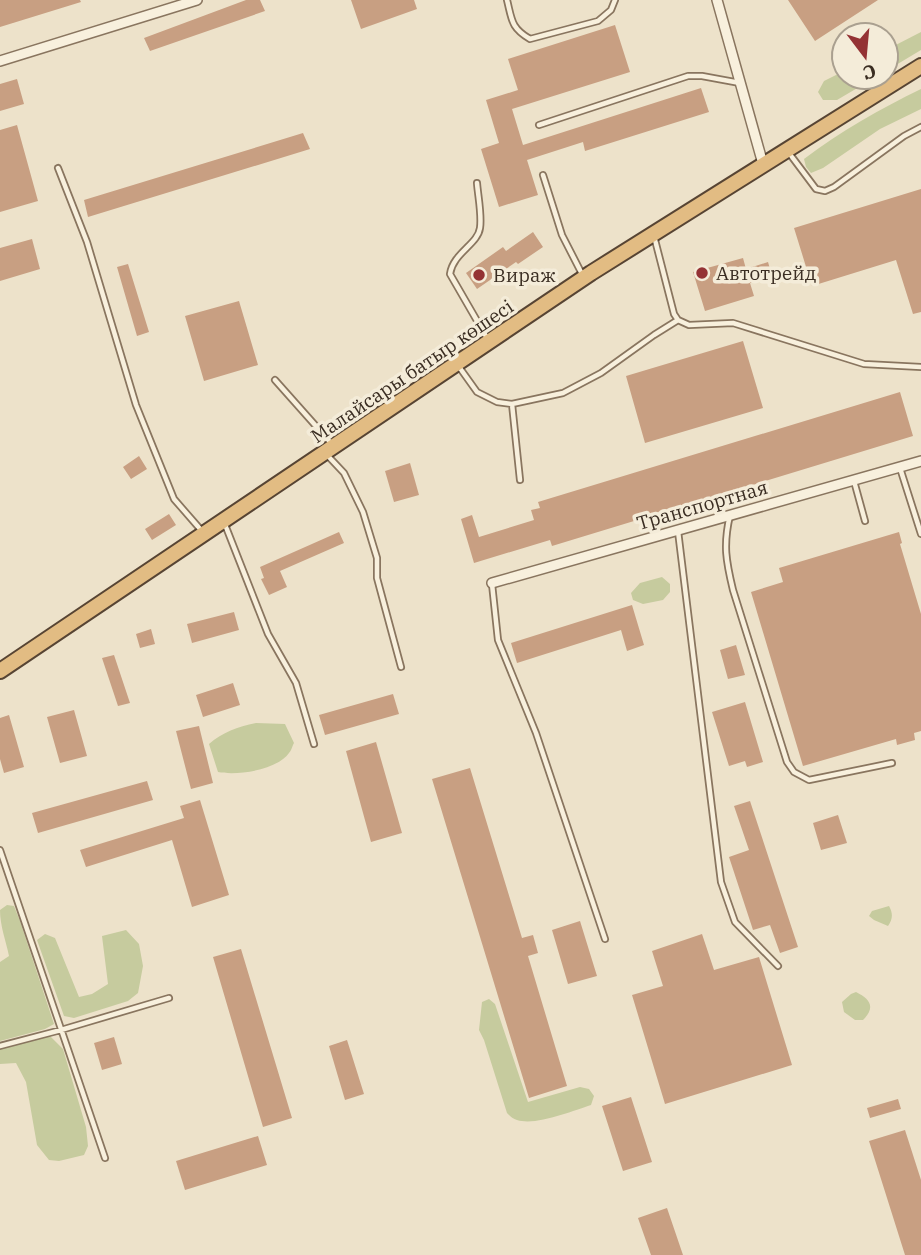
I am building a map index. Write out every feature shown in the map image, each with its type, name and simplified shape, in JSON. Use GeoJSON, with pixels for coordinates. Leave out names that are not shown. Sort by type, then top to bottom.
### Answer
{"type":"FeatureCollection","features":[{"type":"Feature","properties":{"kind":"highway","name":"Малайсары батыр көшесі"},"geometry":{"type":"LineString","coordinates":[[0,671],[584,278],[921,66]]}},
{"type":"Feature","properties":{"kind":"street"},"geometry":{"type":"LineString","coordinates":[[0,61],[197,0]]}},
{"type":"Feature","properties":{"kind":"street"},"geometry":{"type":"LineString","coordinates":[[718,0],[763,164]]}},
{"type":"Feature","properties":{"kind":"street","name":"Транспортная"},"geometry":{"type":"LineString","coordinates":[[492,583],[921,461]]}},
{"type":"Feature","properties":{"kind":"street"},"geometry":{"type":"LineString","coordinates":[[0,659],[17,660]]}},
{"type":"Feature","properties":{"kind":"lane"},"geometry":{"type":"LineString","coordinates":[[507,0],[513,25],[530,39],[598,21],[611,10],[615,0]]}},
{"type":"Feature","properties":{"kind":"lane"},"geometry":{"type":"LineString","coordinates":[[539,125],[688,76],[741,83]]}},
{"type":"Feature","properties":{"kind":"lane"},"geometry":{"type":"LineString","coordinates":[[786,150],[816,189],[825,191],[921,127]]}},
{"type":"Feature","properties":{"kind":"lane"},"geometry":{"type":"LineString","coordinates":[[58,168],[87,242],[136,405],[174,499],[204,534]]}},
{"type":"Feature","properties":{"kind":"lane"},"geometry":{"type":"LineString","coordinates":[[543,175],[562,235],[584,278]]}},
{"type":"Feature","properties":{"kind":"lane"},"geometry":{"type":"LineString","coordinates":[[477,183],[480,229],[451,267],[450,274],[489,342]]}},
{"type":"Feature","properties":{"kind":"lane"},"geometry":{"type":"LineString","coordinates":[[653,234],[674,314],[684,324],[694,326],[733,323],[864,364],[921,367]]}},
{"type":"Feature","properties":{"kind":"lane"},"geometry":{"type":"LineString","coordinates":[[456,364],[477,392],[496,402],[512,404],[563,393],[601,373],[678,320]]}},
{"type":"Feature","properties":{"kind":"lane"},"geometry":{"type":"LineString","coordinates":[[275,380],[329,450],[363,512],[377,558],[377,578],[401,667]]}},
{"type":"Feature","properties":{"kind":"lane"},"geometry":{"type":"LineString","coordinates":[[512,404],[520,480]]}},
{"type":"Feature","properties":{"kind":"lane"},"geometry":{"type":"LineString","coordinates":[[900,468],[921,534]]}},
{"type":"Feature","properties":{"kind":"lane"},"geometry":{"type":"LineString","coordinates":[[854,480],[865,521]]}},
{"type":"Feature","properties":{"kind":"lane"},"geometry":{"type":"LineString","coordinates":[[730,515],[725,536],[726,561],[733,590],[788,762],[794,772],[809,780],[892,763]]}},
{"type":"Feature","properties":{"kind":"lane"},"geometry":{"type":"LineString","coordinates":[[223,521],[268,634],[296,683],[314,744]]}},
{"type":"Feature","properties":{"kind":"lane"},"geometry":{"type":"LineString","coordinates":[[678,530],[721,882],[735,922],[778,966]]}},
{"type":"Feature","properties":{"kind":"lane"},"geometry":{"type":"LineString","coordinates":[[492,583],[498,640],[536,733],[605,939]]}},
{"type":"Feature","properties":{"kind":"lane"},"geometry":{"type":"LineString","coordinates":[[0,850],[105,1158]]}},
{"type":"Feature","properties":{"kind":"lane"},"geometry":{"type":"LineString","coordinates":[[0,1046],[169,998]]}},
{"type":"Feature","properties":{"kind":"green space"},"geometry":{"type":"Polygon","coordinates":[[[921,32],[921,50],[900,63],[900,43],[921,32]]]}},
{"type":"Feature","properties":{"kind":"green space"},"geometry":{"type":"Polygon","coordinates":[[[830,78],[830,91],[852,91],[837,100],[823,100],[818,92],[824,81],[830,78]]]}},
{"type":"Feature","properties":{"kind":"green space"},"geometry":{"type":"Polygon","coordinates":[[[921,89],[921,109],[880,129],[823,168],[811,173],[806,167],[804,159],[832,139],[921,89]]]}},
{"type":"Feature","properties":{"kind":"green space"},"geometry":{"type":"Polygon","coordinates":[[[662,577],[670,584],[670,592],[663,600],[643,604],[633,600],[631,593],[640,583],[662,577]]]}},
{"type":"Feature","properties":{"kind":"green space"},"geometry":{"type":"Polygon","coordinates":[[[256,723],[285,724],[294,743],[290,752],[276,764],[266,768],[235,773],[218,772],[209,744],[231,730],[256,723]]]}},
{"type":"Feature","properties":{"kind":"green space"},"geometry":{"type":"Polygon","coordinates":[[[7,905],[14,906],[20,921],[54,1024],[0,1041],[0,962],[9,956],[0,910],[7,905]]]}},
{"type":"Feature","properties":{"kind":"green space"},"geometry":{"type":"Polygon","coordinates":[[[889,906],[892,916],[888,926],[869,916],[872,911],[889,906]]]}},
{"type":"Feature","properties":{"kind":"green space"},"geometry":{"type":"Polygon","coordinates":[[[126,930],[139,944],[143,966],[138,993],[128,1001],[74,1018],[64,1016],[37,940],[45,934],[55,938],[79,997],[92,994],[108,984],[102,936],[126,930]]]}},
{"type":"Feature","properties":{"kind":"green space"},"geometry":{"type":"Polygon","coordinates":[[[856,992],[870,1004],[863,1020],[855,1020],[844,1012],[842,1002],[856,992]]]}},
{"type":"Feature","properties":{"kind":"green space"},"geometry":{"type":"Polygon","coordinates":[[[489,999],[495,1004],[528,1102],[580,1087],[589,1089],[594,1096],[591,1105],[534,1121],[517,1120],[507,1113],[479,1030],[482,1002],[489,999]]]}},
{"type":"Feature","properties":{"kind":"green space"},"geometry":{"type":"Polygon","coordinates":[[[50,1036],[63,1049],[86,1127],[88,1146],[84,1155],[59,1161],[49,1160],[37,1145],[26,1082],[16,1063],[0,1064],[0,1049],[50,1036]]]}},
{"type":"Feature","properties":{"kind":"building"},"geometry":{"type":"Polygon","coordinates":[[[0,0],[80,0],[81,2],[0,27],[0,0]]]}},
{"type":"Feature","properties":{"kind":"building"},"geometry":{"type":"Polygon","coordinates":[[[246,0],[260,0],[265,11],[150,51],[144,38],[246,0]]]}},
{"type":"Feature","properties":{"kind":"building"},"geometry":{"type":"Polygon","coordinates":[[[351,0],[414,0],[417,9],[361,29],[351,0]]]}},
{"type":"Feature","properties":{"kind":"building"},"geometry":{"type":"Polygon","coordinates":[[[788,0],[878,0],[846,21],[830,21],[830,31],[815,41],[788,0]]]}},
{"type":"Feature","properties":{"kind":"building"},"geometry":{"type":"Polygon","coordinates":[[[615,25],[630,72],[512,109],[523,145],[701,88],[709,112],[585,151],[583,142],[527,160],[538,195],[499,207],[481,149],[499,143],[486,100],[518,90],[508,59],[615,25]]]}},
{"type":"Feature","properties":{"kind":"building"},"geometry":{"type":"Polygon","coordinates":[[[17,79],[24,104],[0,111],[0,84],[17,79]]]}},
{"type":"Feature","properties":{"kind":"building"},"geometry":{"type":"Polygon","coordinates":[[[17,125],[38,201],[0,212],[0,130],[17,125]]]}},
{"type":"Feature","properties":{"kind":"building"},"geometry":{"type":"Polygon","coordinates":[[[303,133],[310,149],[88,217],[84,200],[303,133]]]}},
{"type":"Feature","properties":{"kind":"building"},"geometry":{"type":"Polygon","coordinates":[[[921,189],[921,312],[913,314],[896,260],[812,286],[794,228],[921,189]]]}},
{"type":"Feature","properties":{"kind":"building"},"geometry":{"type":"Polygon","coordinates":[[[533,232],[543,247],[477,289],[466,273],[503,247],[506,251],[533,232]]]}},
{"type":"Feature","properties":{"kind":"building"},"geometry":{"type":"Polygon","coordinates":[[[32,239],[40,269],[0,281],[0,248],[32,239]]]}},
{"type":"Feature","properties":{"kind":"building"},"geometry":{"type":"Polygon","coordinates":[[[743,258],[746,269],[768,262],[772,276],[750,283],[754,296],[705,311],[693,272],[743,258]]]}},
{"type":"Feature","properties":{"kind":"building"},"geometry":{"type":"Polygon","coordinates":[[[128,264],[149,332],[137,336],[117,267],[128,264]]]}},
{"type":"Feature","properties":{"kind":"building"},"geometry":{"type":"Polygon","coordinates":[[[239,301],[258,365],[204,381],[185,316],[239,301]]]}},
{"type":"Feature","properties":{"kind":"building"},"geometry":{"type":"Polygon","coordinates":[[[743,341],[763,408],[645,443],[626,376],[743,341]]]}},
{"type":"Feature","properties":{"kind":"building"},"geometry":{"type":"Polygon","coordinates":[[[900,392],[913,436],[552,546],[550,540],[474,563],[461,519],[472,515],[479,537],[534,520],[531,510],[540,508],[538,502],[900,392]]]}},
{"type":"Feature","properties":{"kind":"building"},"geometry":{"type":"Polygon","coordinates":[[[139,456],[147,469],[131,479],[123,467],[139,456]]]}},
{"type":"Feature","properties":{"kind":"building"},"geometry":{"type":"Polygon","coordinates":[[[410,463],[419,495],[394,502],[385,471],[410,463]]]}},
{"type":"Feature","properties":{"kind":"building"},"geometry":{"type":"Polygon","coordinates":[[[169,514],[176,525],[152,540],[145,529],[169,514]]]}},
{"type":"Feature","properties":{"kind":"building"},"geometry":{"type":"Polygon","coordinates":[[[339,532],[344,543],[280,571],[287,587],[269,595],[261,579],[264,578],[260,567],[339,532]]]}},
{"type":"Feature","properties":{"kind":"building"},"geometry":{"type":"Polygon","coordinates":[[[899,532],[900,544],[921,614],[921,731],[914,733],[915,740],[897,745],[896,739],[803,766],[751,592],[783,582],[779,568],[899,532]]]}},
{"type":"Feature","properties":{"kind":"building"},"geometry":{"type":"Polygon","coordinates":[[[632,605],[644,645],[627,651],[621,630],[517,663],[511,643],[632,605]]]}},
{"type":"Feature","properties":{"kind":"building"},"geometry":{"type":"Polygon","coordinates":[[[234,612],[239,630],[192,643],[187,624],[234,612]]]}},
{"type":"Feature","properties":{"kind":"building"},"geometry":{"type":"Polygon","coordinates":[[[151,629],[155,644],[140,648],[136,634],[151,629]]]}},
{"type":"Feature","properties":{"kind":"building"},"geometry":{"type":"Polygon","coordinates":[[[736,645],[745,675],[728,679],[720,650],[736,645]]]}},
{"type":"Feature","properties":{"kind":"building"},"geometry":{"type":"Polygon","coordinates":[[[114,655],[130,703],[118,706],[102,658],[114,655]]]}},
{"type":"Feature","properties":{"kind":"building"},"geometry":{"type":"Polygon","coordinates":[[[233,683],[240,705],[203,717],[196,695],[233,683]]]}},
{"type":"Feature","properties":{"kind":"building"},"geometry":{"type":"Polygon","coordinates":[[[393,694],[399,714],[325,735],[319,715],[393,694]]]}},
{"type":"Feature","properties":{"kind":"building"},"geometry":{"type":"Polygon","coordinates":[[[745,702],[763,762],[747,767],[745,761],[729,766],[712,712],[745,702]]]}},
{"type":"Feature","properties":{"kind":"building"},"geometry":{"type":"Polygon","coordinates":[[[74,710],[87,756],[60,763],[47,717],[74,710]]]}},
{"type":"Feature","properties":{"kind":"building"},"geometry":{"type":"Polygon","coordinates":[[[9,715],[24,767],[4,773],[0,759],[0,718],[9,715]]]}},
{"type":"Feature","properties":{"kind":"building"},"geometry":{"type":"Polygon","coordinates":[[[199,726],[213,783],[191,789],[176,731],[199,726]]]}},
{"type":"Feature","properties":{"kind":"building"},"geometry":{"type":"Polygon","coordinates":[[[376,742],[402,833],[371,842],[346,751],[376,742]]]}},
{"type":"Feature","properties":{"kind":"building"},"geometry":{"type":"Polygon","coordinates":[[[470,768],[522,938],[533,935],[538,953],[528,956],[567,1086],[529,1098],[432,779],[470,768]]]}},
{"type":"Feature","properties":{"kind":"building"},"geometry":{"type":"Polygon","coordinates":[[[147,781],[153,800],[38,833],[32,813],[147,781]]]}},
{"type":"Feature","properties":{"kind":"building"},"geometry":{"type":"Polygon","coordinates":[[[200,800],[229,895],[192,907],[172,840],[86,867],[80,850],[184,818],[180,806],[200,800]]]}},
{"type":"Feature","properties":{"kind":"building"},"geometry":{"type":"Polygon","coordinates":[[[750,801],[798,947],[780,953],[770,925],[753,930],[729,857],[749,850],[734,806],[750,801]]]}},
{"type":"Feature","properties":{"kind":"building"},"geometry":{"type":"Polygon","coordinates":[[[838,815],[847,843],[821,850],[813,823],[838,815]]]}},
{"type":"Feature","properties":{"kind":"building"},"geometry":{"type":"Polygon","coordinates":[[[580,921],[597,976],[568,984],[552,930],[580,921]]]}},
{"type":"Feature","properties":{"kind":"building"},"geometry":{"type":"Polygon","coordinates":[[[702,934],[714,970],[759,957],[792,1065],[665,1104],[632,995],[663,986],[652,951],[702,934]]]}},
{"type":"Feature","properties":{"kind":"building"},"geometry":{"type":"Polygon","coordinates":[[[241,949],[292,1118],[263,1127],[213,957],[241,949]]]}},
{"type":"Feature","properties":{"kind":"building"},"geometry":{"type":"Polygon","coordinates":[[[114,1037],[122,1064],[102,1070],[94,1043],[114,1037]]]}},
{"type":"Feature","properties":{"kind":"building"},"geometry":{"type":"Polygon","coordinates":[[[347,1040],[364,1094],[345,1100],[329,1046],[347,1040]]]}},
{"type":"Feature","properties":{"kind":"building"},"geometry":{"type":"Polygon","coordinates":[[[631,1097],[652,1162],[623,1171],[602,1106],[631,1097]]]}},
{"type":"Feature","properties":{"kind":"building"},"geometry":{"type":"Polygon","coordinates":[[[898,1099],[901,1109],[870,1118],[867,1108],[898,1099]]]}},
{"type":"Feature","properties":{"kind":"building"},"geometry":{"type":"Polygon","coordinates":[[[905,1130],[921,1180],[921,1255],[905,1255],[869,1141],[905,1130]]]}},
{"type":"Feature","properties":{"kind":"building"},"geometry":{"type":"Polygon","coordinates":[[[258,1136],[267,1165],[185,1190],[176,1161],[258,1136]]]}},
{"type":"Feature","properties":{"kind":"building"},"geometry":{"type":"Polygon","coordinates":[[[667,1208],[683,1255],[651,1255],[638,1218],[667,1208]]]}},
{"type":"Feature","properties":{"kind":"place","name":"Автотрейд"},"geometry":{"type":"Point","coordinates":[702,273]}},
{"type":"Feature","properties":{"kind":"place","name":"Вираж"},"geometry":{"type":"Point","coordinates":[479,275]}}]}
